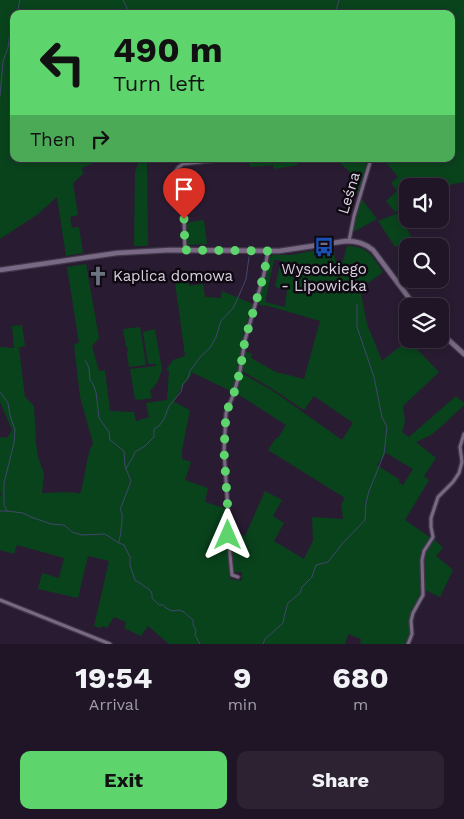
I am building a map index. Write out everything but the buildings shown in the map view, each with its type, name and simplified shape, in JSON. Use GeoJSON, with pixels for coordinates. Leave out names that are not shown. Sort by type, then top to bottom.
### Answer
{"type":"FeatureCollection","features":[{"type":"Feature","properties":{"kind":"street"},"geometry":{"type":"LineString","coordinates":[[185,250],[182,211],[179,198],[172,183],[180,166],[200,162]]}},
{"type":"Feature","properties":{"kind":"street","name":"Leśna"},"geometry":{"type":"LineString","coordinates":[[349,241],[354,216],[370,162]]}},
{"type":"Feature","properties":{"kind":"street"},"geometry":{"type":"LineString","coordinates":[[0,270],[116,253],[185,250],[292,250],[349,241],[361,242],[373,250],[408,298]]}},
{"type":"Feature","properties":{"kind":"street"},"geometry":{"type":"LineString","coordinates":[[238,577],[232,575],[228,546],[224,451],[226,413],[240,371],[245,340],[264,274],[268,251]]}},
{"type":"Feature","properties":{"kind":"street"},"geometry":{"type":"LineString","coordinates":[[449,340],[464,354]]}},
{"type":"Feature","properties":{"kind":"street"},"geometry":{"type":"LineString","coordinates":[[408,644],[412,634],[411,621],[413,613],[423,595],[422,560],[424,551],[433,537],[431,518],[438,497],[453,482],[461,467],[460,447],[464,434]]}},
{"type":"Feature","properties":{"kind":"street"},"geometry":{"type":"LineString","coordinates":[[0,600],[110,644]]}},
{"type":"Feature","properties":{"kind":"green space"},"geometry":{"type":"Polygon","coordinates":[[[0,0],[464,0],[464,182],[449,186],[449,178],[399,178],[399,210],[395,212],[386,201],[397,191],[391,183],[398,177],[386,162],[455,162],[455,10],[10,10],[10,162],[96,162],[82,168],[83,174],[73,183],[78,215],[70,217],[72,228],[79,227],[83,253],[66,256],[57,197],[38,214],[0,239],[0,0]]]}},
{"type":"Feature","properties":{"kind":"green space"},"geometry":{"type":"Polygon","coordinates":[[[139,162],[147,162],[148,246],[134,246],[135,172],[139,162]]]}},
{"type":"Feature","properties":{"kind":"green space"},"geometry":{"type":"Polygon","coordinates":[[[249,162],[298,162],[298,165],[274,169],[273,165],[250,167],[249,162]]]}},
{"type":"Feature","properties":{"kind":"green space"},"geometry":{"type":"Polygon","coordinates":[[[338,162],[368,162],[358,195],[350,189],[350,172],[338,162]]]}},
{"type":"Feature","properties":{"kind":"green space"},"geometry":{"type":"Polygon","coordinates":[[[361,198],[377,219],[353,232],[353,228],[361,198]]]}},
{"type":"Feature","properties":{"kind":"green space"},"geometry":{"type":"Polygon","coordinates":[[[398,213],[399,228],[406,228],[412,238],[399,238],[399,245],[395,247],[378,221],[398,213]]]}},
{"type":"Feature","properties":{"kind":"green space"},"geometry":{"type":"Polygon","coordinates":[[[204,220],[207,244],[188,245],[187,224],[204,220]]]}},
{"type":"Feature","properties":{"kind":"green space"},"geometry":{"type":"Polygon","coordinates":[[[347,246],[354,246],[369,253],[383,272],[360,289],[367,324],[382,361],[399,347],[416,348],[439,372],[403,406],[405,422],[402,432],[409,437],[456,396],[464,403],[431,435],[416,442],[436,458],[424,476],[429,480],[405,520],[431,538],[421,551],[420,597],[409,620],[411,635],[406,644],[360,644],[361,639],[348,634],[345,644],[169,644],[148,626],[141,636],[124,628],[126,622],[114,617],[107,628],[102,626],[100,628],[94,626],[109,561],[88,556],[78,598],[38,589],[42,573],[59,578],[64,558],[17,545],[14,554],[0,550],[0,437],[7,438],[12,430],[0,402],[0,347],[14,348],[12,326],[22,325],[25,346],[16,348],[19,348],[25,397],[34,406],[38,457],[44,474],[42,493],[67,492],[80,494],[88,455],[93,443],[80,397],[74,344],[79,343],[67,267],[86,264],[99,338],[92,346],[99,371],[105,370],[110,411],[134,412],[136,421],[149,417],[146,403],[167,400],[169,371],[166,370],[173,360],[185,356],[175,282],[188,279],[189,286],[203,284],[205,297],[221,298],[222,291],[253,304],[244,329],[239,371],[233,392],[191,372],[191,376],[181,388],[174,402],[190,410],[182,450],[182,459],[191,462],[185,480],[208,488],[205,502],[227,509],[227,550],[230,579],[242,581],[242,572],[233,572],[229,529],[245,536],[265,491],[282,500],[273,516],[284,523],[274,541],[304,559],[313,541],[312,517],[343,519],[341,504],[345,498],[268,450],[286,425],[236,393],[241,373],[273,391],[342,440],[353,423],[314,396],[304,410],[242,371],[245,351],[252,354],[251,358],[276,372],[304,379],[320,321],[265,305],[259,305],[270,258],[272,255],[291,255],[318,250],[322,252],[334,250],[335,261],[343,261],[347,246]],[[274,260],[265,302],[285,307],[287,290],[275,287],[281,260],[274,260]],[[386,453],[377,465],[400,480],[398,482],[403,485],[413,469],[386,453]]]}},
{"type":"Feature","properties":{"kind":"green space"},"geometry":{"type":"Polygon","coordinates":[[[140,327],[146,365],[129,367],[128,349],[123,329],[140,327]]]}},
{"type":"Feature","properties":{"kind":"green space"},"geometry":{"type":"Polygon","coordinates":[[[155,329],[162,369],[158,381],[150,390],[152,398],[138,400],[135,399],[130,369],[156,366],[156,364],[148,364],[143,332],[155,329]]]}},
{"type":"Feature","properties":{"kind":"green space"},"geometry":{"type":"Polygon","coordinates":[[[434,539],[443,548],[436,556],[453,570],[440,597],[425,590],[424,554],[434,539]]]}},
{"type":"Feature","properties":{"kind":"waterway"},"geometry":{"type":"LineString","coordinates":[[18,10],[20,0]]}},
{"type":"Feature","properties":{"kind":"waterway"},"geometry":{"type":"LineString","coordinates":[[123,0],[128,10]]}},
{"type":"Feature","properties":{"kind":"waterway"},"geometry":{"type":"LineString","coordinates":[[336,10],[339,0]]}},
{"type":"Feature","properties":{"kind":"waterway"},"geometry":{"type":"LineString","coordinates":[[0,96],[3,61],[10,35]]}},
{"type":"Feature","properties":{"kind":"waterway"},"geometry":{"type":"LineString","coordinates":[[126,469],[135,452],[154,437],[154,429],[159,426],[169,406],[181,392],[190,371],[201,356],[210,348],[221,321],[233,308],[237,300],[246,279],[249,257]]}},
{"type":"Feature","properties":{"kind":"waterway"},"geometry":{"type":"LineString","coordinates":[[263,644],[265,639],[283,623],[288,603],[300,593],[302,587],[312,577],[316,565],[328,562],[365,520],[369,491],[384,454],[387,427],[382,417],[374,377],[357,327],[357,304]]}},
{"type":"Feature","properties":{"kind":"waterway"},"geometry":{"type":"LineString","coordinates":[[85,360],[89,368],[90,380],[96,392],[99,418],[109,432],[110,440],[124,451],[125,466],[131,481],[120,510],[122,516],[119,542]]}},
{"type":"Feature","properties":{"kind":"waterway"},"geometry":{"type":"LineString","coordinates":[[0,392],[8,403],[15,430],[14,443],[4,483],[4,505],[7,511]]}},
{"type":"Feature","properties":{"kind":"waterway"},"geometry":{"type":"LineString","coordinates":[[0,511],[23,513],[51,524],[64,525],[72,532],[82,535],[105,534],[124,545],[130,557],[130,565],[135,580],[150,590],[152,598],[159,605],[163,605],[172,611],[179,610],[184,612],[193,620],[196,630],[195,635],[200,644]]}},
{"type":"Feature","properties":{"kind":"place","name":"Wysockiego - Lipowicka"},"geometry":{"type":"Point","coordinates":[324,247]}},
{"type":"Feature","properties":{"kind":"place","name":"Kaplica domowa"},"geometry":{"type":"Point","coordinates":[98,276]}},
{"type":"Feature","properties":{"kind":"route"},"geometry":{"type":"LineString","coordinates":[[184,219],[185,250],[268,251],[256,306],[245,340],[240,371],[226,413],[224,451],[228,535]]}}]}
